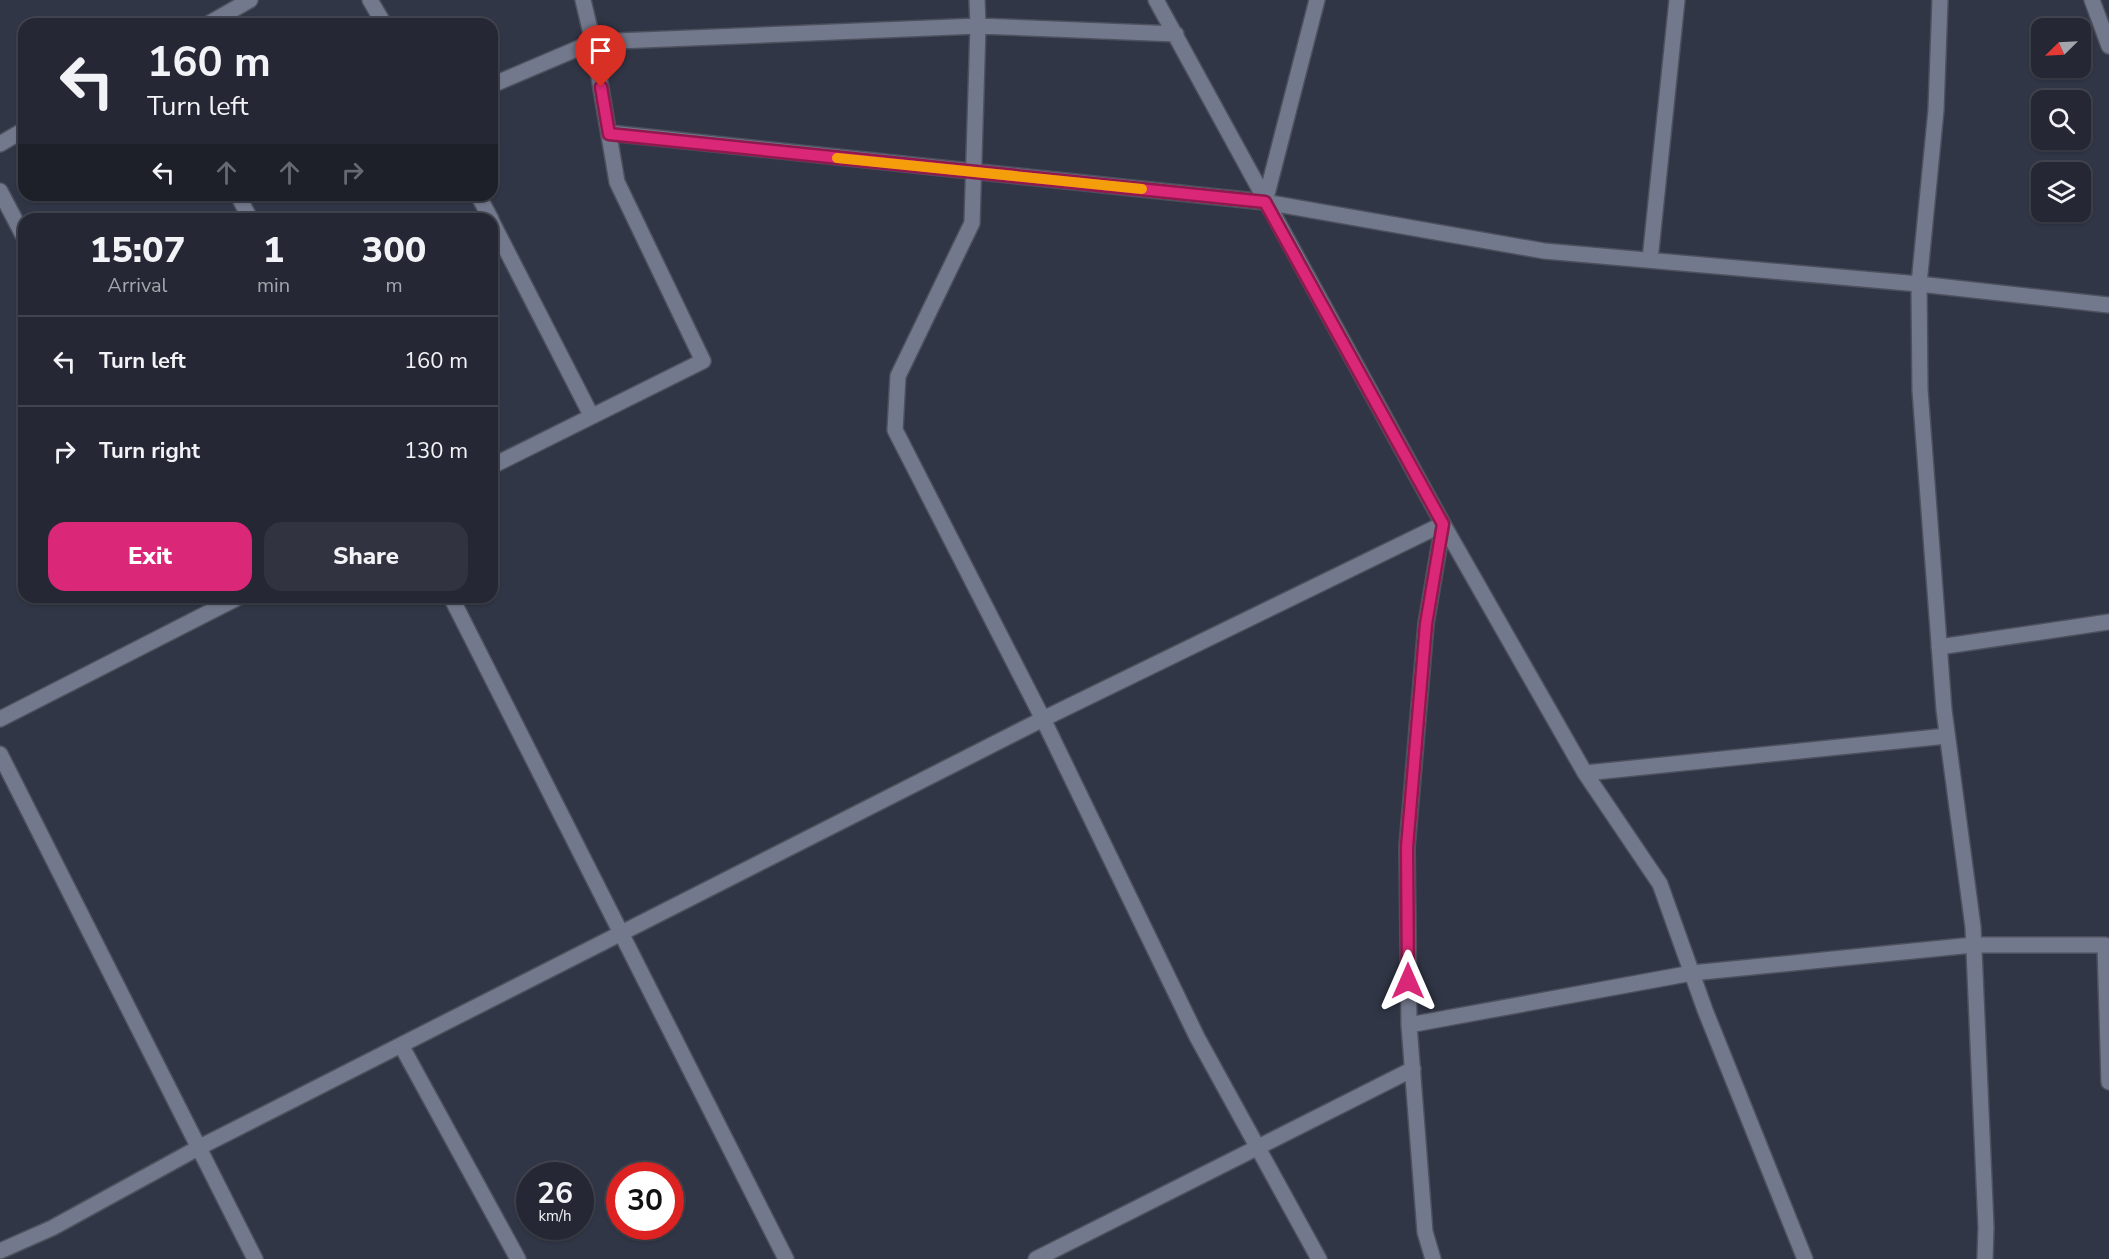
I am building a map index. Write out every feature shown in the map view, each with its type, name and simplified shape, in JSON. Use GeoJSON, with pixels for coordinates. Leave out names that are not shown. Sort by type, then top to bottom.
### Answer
{"type":"FeatureCollection","features":[{"type":"Feature","properties":{"kind":"street"},"geometry":{"type":"LineString","coordinates":[[218,18],[250,0]]}},
{"type":"Feature","properties":{"kind":"street"},"geometry":{"type":"LineString","coordinates":[[370,0],[380,18]]}},
{"type":"Feature","properties":{"kind":"street"},"geometry":{"type":"LineString","coordinates":[[498,463],[703,361],[617,182],[593,42],[583,0]]}},
{"type":"Feature","properties":{"kind":"street"},"geometry":{"type":"LineString","coordinates":[[977,0],[972,223],[898,376],[895,430],[1043,719],[1197,1037],[1319,1259]]}},
{"type":"Feature","properties":{"kind":"street"},"geometry":{"type":"LineString","coordinates":[[1156,0],[1443,524],[1585,773],[1660,885],[1692,973],[1805,1259]]}},
{"type":"Feature","properties":{"kind":"street"},"geometry":{"type":"LineString","coordinates":[[1265,202],[1317,0]]}},
{"type":"Feature","properties":{"kind":"street"},"geometry":{"type":"LineString","coordinates":[[1650,260],[1677,0]]}},
{"type":"Feature","properties":{"kind":"street"},"geometry":{"type":"LineString","coordinates":[[1940,0],[1936,110],[1919,284],[1920,390],[1947,736],[1973,927],[1986,1227],[1985,1259]]}},
{"type":"Feature","properties":{"kind":"street"},"geometry":{"type":"LineString","coordinates":[[2092,0],[2109,46]]}},
{"type":"Feature","properties":{"kind":"street"},"geometry":{"type":"LineString","coordinates":[[498,82],[593,42],[978,26],[1176,34]]}},
{"type":"Feature","properties":{"kind":"street"},"geometry":{"type":"LineString","coordinates":[[0,144],[18,134]]}},
{"type":"Feature","properties":{"kind":"street"},"geometry":{"type":"LineString","coordinates":[[609,134],[1265,202],[1544,251],[1919,284],[2109,305]]}},
{"type":"Feature","properties":{"kind":"street"},"geometry":{"type":"LineString","coordinates":[[0,191],[18,226]]}},
{"type":"Feature","properties":{"kind":"street"},"geometry":{"type":"LineString","coordinates":[[498,234],[591,415]]}},
{"type":"Feature","properties":{"kind":"street"},"geometry":{"type":"LineString","coordinates":[[0,1251],[52,1228],[198,1148],[1043,719],[1443,524]]}},
{"type":"Feature","properties":{"kind":"street"},"geometry":{"type":"LineString","coordinates":[[1433,1259],[1425,1232],[1409,1025],[1407,847],[1426,624],[1443,524]]}},
{"type":"Feature","properties":{"kind":"street"},"geometry":{"type":"LineString","coordinates":[[0,719],[214,603]]}},
{"type":"Feature","properties":{"kind":"street"},"geometry":{"type":"LineString","coordinates":[[454,603],[786,1259]]}},
{"type":"Feature","properties":{"kind":"street"},"geometry":{"type":"LineString","coordinates":[[1939,647],[2109,622]]}},
{"type":"Feature","properties":{"kind":"street"},"geometry":{"type":"LineString","coordinates":[[1585,773],[1947,736]]}},
{"type":"Feature","properties":{"kind":"street"},"geometry":{"type":"LineString","coordinates":[[0,754],[255,1259]]}},
{"type":"Feature","properties":{"kind":"street"},"geometry":{"type":"LineString","coordinates":[[1409,1025],[1692,973],[1973,945],[2105,945],[2109,1082]]}},
{"type":"Feature","properties":{"kind":"street"},"geometry":{"type":"LineString","coordinates":[[400,1045],[518,1259]]}},
{"type":"Feature","properties":{"kind":"street"},"geometry":{"type":"LineString","coordinates":[[1036,1259],[1413,1069]]}},
{"type":"Feature","properties":{"kind":"slow traffic"},"geometry":{"type":"LineString","coordinates":[[837,158],[1142,189]]}},
{"type":"Feature","properties":{"kind":"route"},"geometry":{"type":"LineString","coordinates":[[601,87],[609,134],[1265,202],[1443,524],[1426,624],[1407,847],[1408,981]]}}]}
